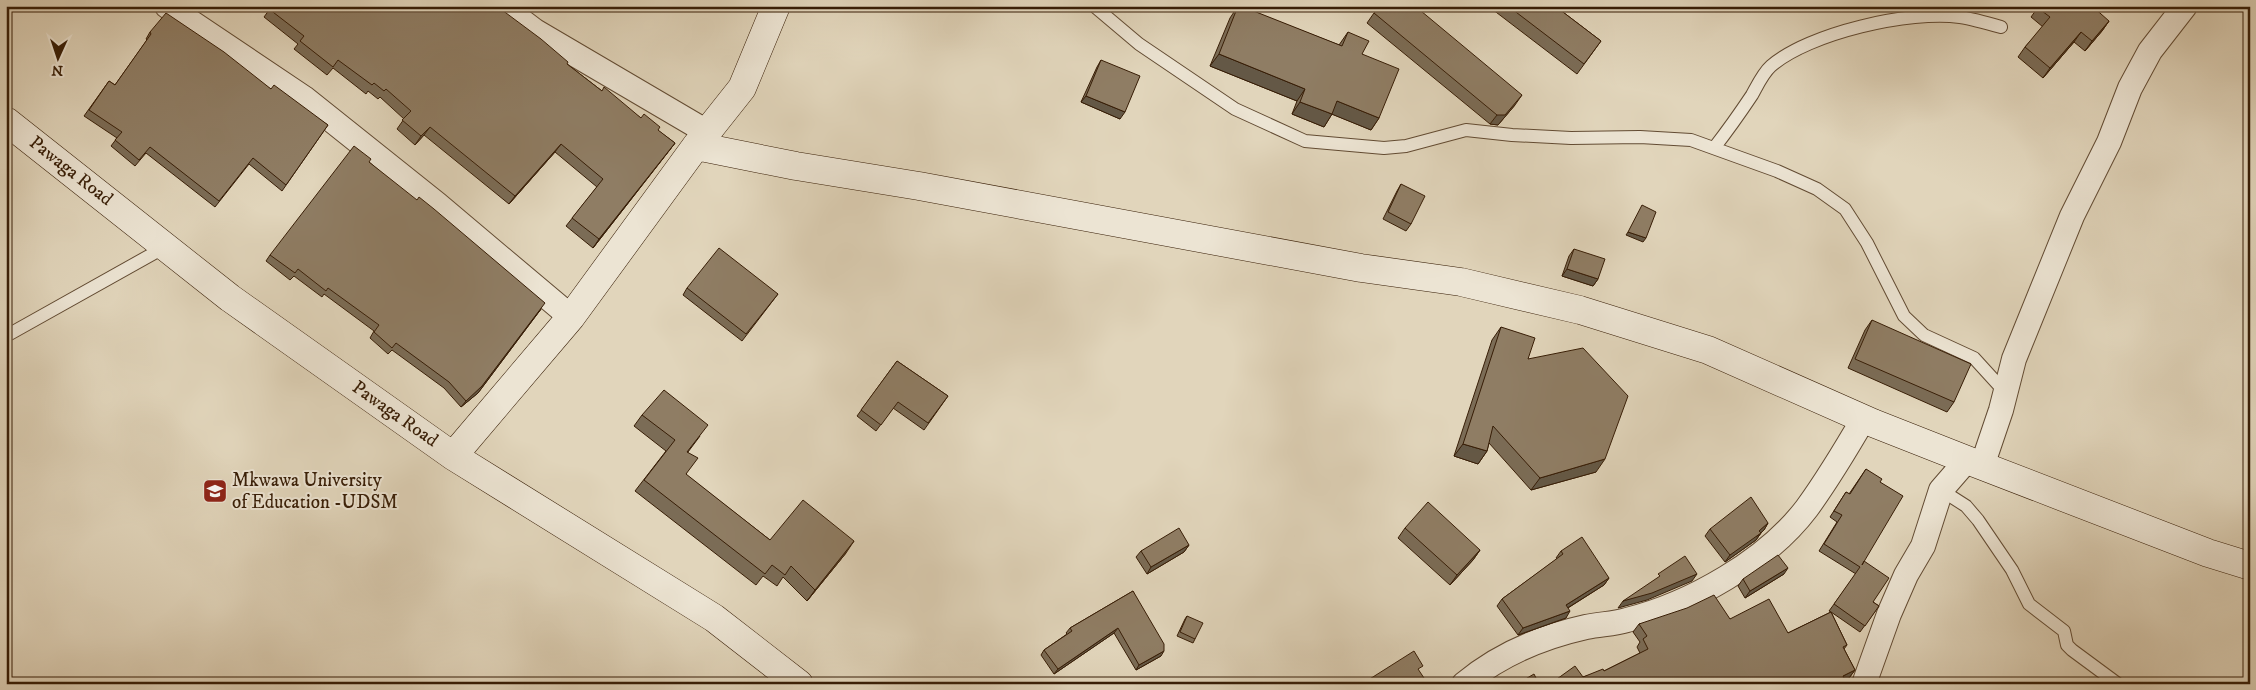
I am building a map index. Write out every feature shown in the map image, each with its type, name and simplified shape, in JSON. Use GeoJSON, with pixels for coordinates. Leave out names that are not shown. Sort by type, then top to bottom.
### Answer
{"type":"FeatureCollection","features":[{"type":"Feature","properties":{"kind":"street"},"geometry":{"type":"LineString","coordinates":[[167,6],[304,98],[438,205],[571,317]]}},
{"type":"Feature","properties":{"kind":"street"},"geometry":{"type":"LineString","coordinates":[[502,6],[536,31],[701,139],[1121,225],[1361,268],[1461,282],[1580,310],[1708,350],[1864,418],[1974,463],[2199,550],[2250,566]]}},
{"type":"Feature","properties":{"kind":"street"},"geometry":{"type":"LineString","coordinates":[[453,456],[571,317],[701,139],[742,88],[776,6]]}},
{"type":"Feature","properties":{"kind":"street"},"geometry":{"type":"LineString","coordinates":[[1864,684],[1889,614],[1906,574],[1923,546],[1941,490],[1974,463],[2005,392],[2014,360],[2039,295],[2072,216],[2109,142],[2130,88],[2150,51],[2185,6]]}},
{"type":"Feature","properties":{"kind":"street","name":"Pawaga Road"},"geometry":{"type":"LineString","coordinates":[[6,122],[230,298],[453,456],[714,618],[799,684]]}},
{"type":"Feature","properties":{"kind":"street"},"geometry":{"type":"LineString","coordinates":[[1464,684],[1485,667],[1527,645],[1586,627],[1627,620],[1680,602],[1725,579],[1772,544],[1806,509],[1864,418]]}},
{"type":"Feature","properties":{"kind":"lane"},"geometry":{"type":"LineString","coordinates":[[1094,6],[1139,44],[1235,109],[1306,141],[1384,148],[1406,146],[1466,130],[1571,138],[1640,137],[1691,140],[1817,189],[1845,209],[1867,243],[1904,316],[1924,335],[1974,358],[2005,392]]}},
{"type":"Feature","properties":{"kind":"lane"},"geometry":{"type":"LineString","coordinates":[[1714,148],[1734,122],[1769,68],[1792,52],[1818,40],[1906,18],[1960,17],[2001,26]]}},
{"type":"Feature","properties":{"kind":"lane"},"geometry":{"type":"LineString","coordinates":[[6,336],[166,246]]}},
{"type":"Feature","properties":{"kind":"lane"},"geometry":{"type":"LineString","coordinates":[[1941,490],[1966,506],[1978,520],[2012,570],[2029,604],[2064,631],[2067,645],[2072,650],[2118,684]]}},
{"type":"Feature","properties":{"kind":"building"},"geometry":{"type":"Polygon","coordinates":[[[272,6],[493,6],[497,9],[498,7],[541,39],[568,62],[567,64],[602,91],[604,87],[641,118],[644,114],[660,127],[658,130],[675,143],[599,239],[572,218],[603,179],[561,144],[515,196],[430,127],[421,136],[402,120],[411,111],[386,89],[384,91],[374,83],[372,85],[338,60],[333,67],[300,41],[304,36],[269,9],[272,6]]]}},
{"type":"Feature","properties":{"kind":"building"},"geometry":{"type":"Polygon","coordinates":[[[1238,6],[1342,46],[1348,32],[1369,41],[1362,54],[1399,69],[1379,118],[1337,101],[1332,114],[1300,102],[1305,89],[1219,54],[1238,6]]]}},
{"type":"Feature","properties":{"kind":"building"},"geometry":{"type":"Polygon","coordinates":[[[1380,6],[1415,6],[1522,95],[1505,115],[1497,115],[1374,13],[1380,6]]]}},
{"type":"Feature","properties":{"kind":"building"},"geometry":{"type":"Polygon","coordinates":[[[1508,6],[1555,6],[1601,41],[1584,64],[1508,6]]]}},
{"type":"Feature","properties":{"kind":"building"},"geometry":{"type":"Polygon","coordinates":[[[2039,6],[2092,6],[2109,21],[2092,41],[2081,32],[2050,68],[2025,47],[2050,17],[2038,8],[2039,6]]]}},
{"type":"Feature","properties":{"kind":"building"},"geometry":{"type":"Polygon","coordinates":[[[166,13],[224,52],[271,89],[274,85],[328,125],[286,185],[253,158],[219,201],[150,147],[139,160],[115,140],[122,132],[89,110],[109,81],[115,85],[151,34],[150,32],[166,13]]]}},
{"type":"Feature","properties":{"kind":"building"},"geometry":{"type":"Polygon","coordinates":[[[1101,60],[1140,76],[1125,112],[1086,96],[1101,60]]]}},
{"type":"Feature","properties":{"kind":"building"},"geometry":{"type":"Polygon","coordinates":[[[354,146],[371,159],[369,162],[417,200],[419,197],[434,209],[545,303],[482,386],[466,401],[449,382],[396,343],[392,348],[374,332],[379,325],[328,288],[326,291],[298,269],[295,273],[270,255],[354,146]]]}},
{"type":"Feature","properties":{"kind":"building"},"geometry":{"type":"Polygon","coordinates":[[[1401,184],[1425,196],[1411,224],[1388,212],[1401,184]]]}},
{"type":"Feature","properties":{"kind":"building"},"geometry":{"type":"Polygon","coordinates":[[[1642,205],[1656,212],[1646,238],[1628,232],[1642,205]]]}},
{"type":"Feature","properties":{"kind":"building"},"geometry":{"type":"Polygon","coordinates":[[[719,248],[778,294],[746,334],[687,288],[719,248]]]}},
{"type":"Feature","properties":{"kind":"building"},"geometry":{"type":"Polygon","coordinates":[[[1574,249],[1605,259],[1598,279],[1567,269],[1574,249]]]}},
{"type":"Feature","properties":{"kind":"building"},"geometry":{"type":"Polygon","coordinates":[[[1872,320],[1971,364],[1954,402],[1855,359],[1872,320]]]}},
{"type":"Feature","properties":{"kind":"building"},"geometry":{"type":"Polygon","coordinates":[[[1501,327],[1535,338],[1528,359],[1583,348],[1628,396],[1605,459],[1540,478],[1493,426],[1487,451],[1463,444],[1501,327]]]}},
{"type":"Feature","properties":{"kind":"building"},"geometry":{"type":"Polygon","coordinates":[[[897,361],[948,396],[928,423],[898,402],[881,425],[861,410],[897,361]]]}},
{"type":"Feature","properties":{"kind":"building"},"geometry":{"type":"Polygon","coordinates":[[[664,390],[708,425],[687,452],[698,458],[686,474],[770,540],[803,500],[854,541],[815,590],[791,566],[785,575],[772,565],[765,574],[644,480],[675,440],[642,415],[664,390]]]}},
{"type":"Feature","properties":{"kind":"building"},"geometry":{"type":"Polygon","coordinates":[[[1866,469],[1882,479],[1880,482],[1903,496],[1864,561],[1889,578],[1873,602],[1879,606],[1865,626],[1834,604],[1860,567],[1824,544],[1842,515],[1834,511],[1846,492],[1850,494],[1866,469]]]}},
{"type":"Feature","properties":{"kind":"building"},"geometry":{"type":"Polygon","coordinates":[[[1751,497],[1768,523],[1759,531],[1761,533],[1730,555],[1710,529],[1751,497]]]}},
{"type":"Feature","properties":{"kind":"building"},"geometry":{"type":"Polygon","coordinates":[[[1428,502],[1480,550],[1457,575],[1405,528],[1428,502]]]}},
{"type":"Feature","properties":{"kind":"building"},"geometry":{"type":"Polygon","coordinates":[[[1179,528],[1189,545],[1151,567],[1141,551],[1179,528]]]}},
{"type":"Feature","properties":{"kind":"building"},"geometry":{"type":"Polygon","coordinates":[[[1582,537],[1609,578],[1566,605],[1570,611],[1523,628],[1502,599],[1563,554],[1561,551],[1582,537]]]}},
{"type":"Feature","properties":{"kind":"building"},"geometry":{"type":"Polygon","coordinates":[[[1778,555],[1788,568],[1750,591],[1743,579],[1778,555]]]}},
{"type":"Feature","properties":{"kind":"building"},"geometry":{"type":"Polygon","coordinates":[[[1685,556],[1697,574],[1652,593],[1623,601],[1660,576],[1658,574],[1685,556]]]}},
{"type":"Feature","properties":{"kind":"building"},"geometry":{"type":"Polygon","coordinates":[[[1133,591],[1164,644],[1164,651],[1139,665],[1118,628],[1058,669],[1044,650],[1072,631],[1070,628],[1133,591]]]}},
{"type":"Feature","properties":{"kind":"building"},"geometry":{"type":"Polygon","coordinates":[[[1714,595],[1730,619],[1769,599],[1788,633],[1831,612],[1847,645],[1843,647],[1855,670],[1843,676],[1847,684],[1550,684],[1575,666],[1583,677],[1603,669],[1604,671],[1648,649],[1643,639],[1647,636],[1639,624],[1687,608],[1714,595]]]}},
{"type":"Feature","properties":{"kind":"building"},"geometry":{"type":"Polygon","coordinates":[[[1187,616],[1203,623],[1195,639],[1180,632],[1187,616]]]}},
{"type":"Feature","properties":{"kind":"building"},"geometry":{"type":"Polygon","coordinates":[[[1414,651],[1423,666],[1418,669],[1426,681],[1421,684],[1366,684],[1365,682],[1414,651]]]}},
{"type":"Feature","properties":{"kind":"building"},"geometry":{"type":"Polygon","coordinates":[[[1534,674],[1539,684],[1517,684],[1534,674]]]}},
{"type":"Feature","properties":{"kind":"place","name":"Mkwawa University of Education -UDSM"},"geometry":{"type":"Point","coordinates":[215,491]}}]}
